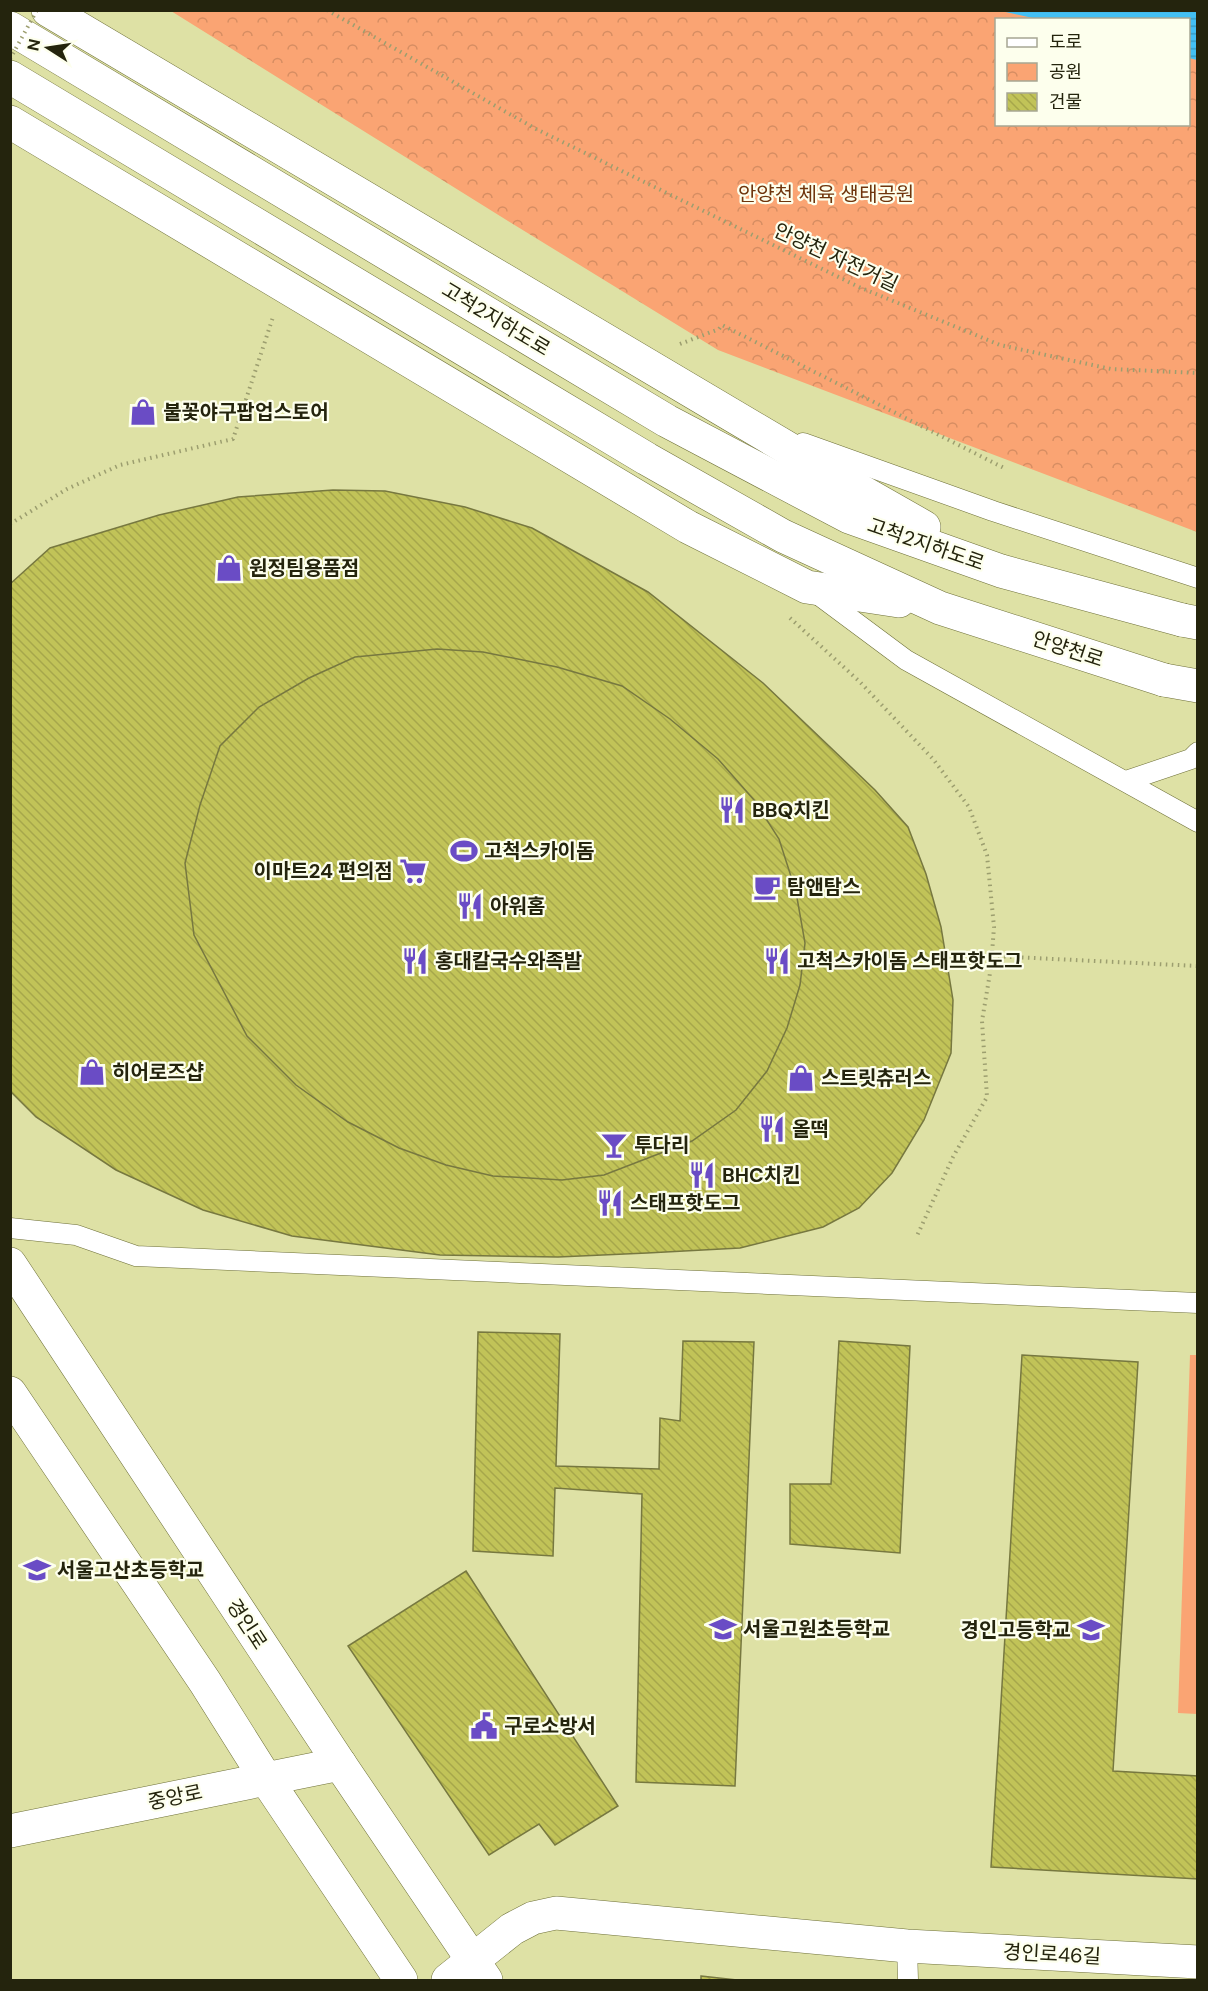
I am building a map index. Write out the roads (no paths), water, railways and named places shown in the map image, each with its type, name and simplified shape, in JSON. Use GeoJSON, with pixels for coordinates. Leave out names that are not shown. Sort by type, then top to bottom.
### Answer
{"type":"FeatureCollection","features":[{"type":"Feature","properties":{"kind":"main road"},"geometry":{"type":"LineString","coordinates":[[48,10],[853,487],[1001,571],[1190,622]]}},
{"type":"Feature","properties":{"kind":"main road","name":"고척2지하도로"},"geometry":{"type":"LineString","coordinates":[[10,28],[667,421],[849,517],[1001,571]]}},
{"type":"Feature","properties":{"kind":"main road"},"geometry":{"type":"LineString","coordinates":[[10,76],[646,459],[783,536],[940,608]]}},
{"type":"Feature","properties":{"kind":"main road"},"geometry":{"type":"LineString","coordinates":[[10,122],[688,527],[807,586],[940,608]]}},
{"type":"Feature","properties":{"kind":"main road","name":"안양천로"},"geometry":{"type":"LineString","coordinates":[[940,608],[1164,680],[1197,686]]}},
{"type":"Feature","properties":{"kind":"main road","name":"경인로"},"geometry":{"type":"LineString","coordinates":[[10,1264],[340,1764],[480,1970]]}},
{"type":"Feature","properties":{"kind":"main road"},"geometry":{"type":"LineString","coordinates":[[10,1393],[205,1682],[266,1779],[401,1980]]}},
{"type":"Feature","properties":{"kind":"main road","name":"중앙로"},"geometry":{"type":"LineString","coordinates":[[10,1831],[340,1764]]}},
{"type":"Feature","properties":{"kind":"main road","name":"경인로46길"},"geometry":{"type":"LineString","coordinates":[[448,1980],[480,1970],[512,1929],[533,1918],[555,1913],[907,1946],[1197,1962]]}},
{"type":"Feature","properties":{"kind":"lane"},"geometry":{"type":"LineString","coordinates":[[745,423],[993,511],[1197,578]]}},
{"type":"Feature","properties":{"kind":"lane"},"geometry":{"type":"LineString","coordinates":[[807,586],[906,660],[1197,822]]}},
{"type":"Feature","properties":{"kind":"lane"},"geometry":{"type":"LineString","coordinates":[[1126,781],[1191,759],[1197,752]]}},
{"type":"Feature","properties":{"kind":"lane"},"geometry":{"type":"LineString","coordinates":[[1126,781],[1197,772]]}},
{"type":"Feature","properties":{"kind":"lane"},"geometry":{"type":"LineString","coordinates":[[10,1228],[76,1234],[136,1256],[1197,1303]]}},
{"type":"Feature","properties":{"kind":"lane"},"geometry":{"type":"LineString","coordinates":[[907,1946],[908,1980]]}},
{"type":"Feature","properties":{"kind":"water"},"geometry":{"type":"Polygon","coordinates":[[[1001,11],[1197,11],[1197,60],[1190,58],[1190,18],[1032,18],[1001,11]]]}},
{"type":"Feature","properties":{"kind":"place","name":"불꽃야구팝업스토어"},"geometry":{"type":"Point","coordinates":[143,412]}},
{"type":"Feature","properties":{"kind":"place","name":"원정팀용품점"},"geometry":{"type":"Point","coordinates":[229,568]}},
{"type":"Feature","properties":{"kind":"place","name":"BBQ치킨"},"geometry":{"type":"Point","coordinates":[732,810]}},
{"type":"Feature","properties":{"kind":"place","name":"고척스카이돔"},"geometry":{"type":"Point","coordinates":[464,851]}},
{"type":"Feature","properties":{"kind":"place","name":"이마트24 편의점"},"geometry":{"type":"Point","coordinates":[413,871]}},
{"type":"Feature","properties":{"kind":"place","name":"탐앤탐스"},"geometry":{"type":"Point","coordinates":[767,887]}},
{"type":"Feature","properties":{"kind":"place","name":"아워홈"},"geometry":{"type":"Point","coordinates":[470,906]}},
{"type":"Feature","properties":{"kind":"place","name":"홍대칼국수와족발"},"geometry":{"type":"Point","coordinates":[415,961]}},
{"type":"Feature","properties":{"kind":"place","name":"고척스카이돔 스태프핫도그"},"geometry":{"type":"Point","coordinates":[777,961]}},
{"type":"Feature","properties":{"kind":"place","name":"히어로즈샵"},"geometry":{"type":"Point","coordinates":[92,1072]}},
{"type":"Feature","properties":{"kind":"place","name":"스트릿츄러스"},"geometry":{"type":"Point","coordinates":[801,1078]}},
{"type":"Feature","properties":{"kind":"place","name":"올떡"},"geometry":{"type":"Point","coordinates":[772,1129]}},
{"type":"Feature","properties":{"kind":"place","name":"투다리"},"geometry":{"type":"Point","coordinates":[614,1145]}},
{"type":"Feature","properties":{"kind":"place","name":"BHC치킨"},"geometry":{"type":"Point","coordinates":[702,1175]}},
{"type":"Feature","properties":{"kind":"place","name":"스태프핫도그"},"geometry":{"type":"Point","coordinates":[610,1203]}},
{"type":"Feature","properties":{"kind":"place","name":"서울고산초등학교"},"geometry":{"type":"Point","coordinates":[37,1570]}},
{"type":"Feature","properties":{"kind":"place","name":"서울고원초등학교"},"geometry":{"type":"Point","coordinates":[723,1629]}},
{"type":"Feature","properties":{"kind":"place","name":"경인고등학교"},"geometry":{"type":"Point","coordinates":[1091,1630]}},
{"type":"Feature","properties":{"kind":"place","name":"구로소방서"},"geometry":{"type":"Point","coordinates":[484,1726]}},
{"type":"Feature","properties":{"kind":"park label","name":"안양천 체육 생태공원"},"geometry":{"type":"Point","coordinates":[826,194]}}]}
